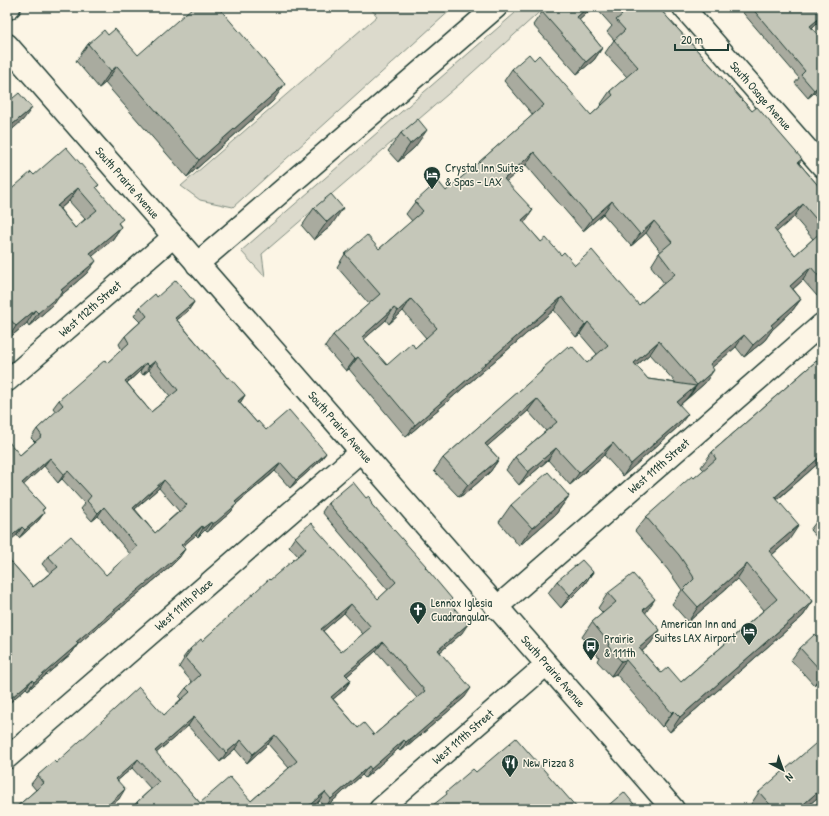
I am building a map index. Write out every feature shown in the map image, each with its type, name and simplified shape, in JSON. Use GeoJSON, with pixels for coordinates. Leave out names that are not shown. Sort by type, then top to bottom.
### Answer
{"type":"FeatureCollection","features":[{"type":"Feature","properties":{"kind":"main road"},"geometry":{"type":"LineString","coordinates":[[197,264],[496,7]]}},
{"type":"Feature","properties":{"kind":"main road","name":"South Prairie Avenue"},"geometry":{"type":"LineString","coordinates":[[7,45],[360,452],[673,809]]}},
{"type":"Feature","properties":{"kind":"street","name":"South Osage Avenue"},"geometry":{"type":"LineString","coordinates":[[683,7],[822,166]]}},
{"type":"Feature","properties":{"kind":"street","name":"West 112th Street"},"geometry":{"type":"LineString","coordinates":[[7,381],[173,237]]}},
{"type":"Feature","properties":{"kind":"street","name":"West 111th Street"},"geometry":{"type":"LineString","coordinates":[[496,608],[822,324]]}},
{"type":"Feature","properties":{"kind":"street","name":"West 111th Place"},"geometry":{"type":"LineString","coordinates":[[7,758],[360,452]]}},
{"type":"Feature","properties":{"kind":"street","name":"West 111th Street"},"geometry":{"type":"LineString","coordinates":[[380,809],[546,665]]}},
{"type":"Feature","properties":{"kind":"shaded area"},"geometry":{"type":"Polygon","coordinates":[[[369,7],[454,7],[233,207],[200,200],[181,186],[377,16],[369,7]]]}},
{"type":"Feature","properties":{"kind":"shaded area"},"geometry":{"type":"Polygon","coordinates":[[[522,7],[545,7],[462,82],[262,254],[265,277],[241,251],[522,7]]]}},
{"type":"Feature","properties":{"kind":"building"},"geometry":{"type":"Polygon","coordinates":[[[193,7],[218,7],[285,84],[199,160],[117,66],[111,71],[88,44],[104,30],[108,35],[115,29],[138,55],[193,7]]]}},
{"type":"Feature","properties":{"kind":"building"},"geometry":{"type":"Polygon","coordinates":[[[548,7],[588,7],[577,17],[602,48],[586,62],[542,12],[548,7]]]}},
{"type":"Feature","properties":{"kind":"building"},"geometry":{"type":"Polygon","coordinates":[[[615,7],[658,7],[752,111],[757,107],[802,159],[798,162],[822,190],[822,226],[803,204],[774,229],[795,255],[822,231],[822,280],[811,267],[790,286],[801,299],[771,325],[773,327],[753,345],[744,335],[710,364],[714,370],[697,385],[659,341],[634,363],[648,379],[696,386],[677,402],[688,414],[631,464],[613,443],[579,473],[556,448],[528,472],[515,457],[557,422],[537,399],[485,444],[499,459],[468,485],[443,458],[568,346],[569,348],[572,346],[587,363],[608,345],[588,322],[585,325],[562,297],[415,425],[358,357],[355,359],[333,335],[380,294],[345,254],[367,235],[379,249],[423,211],[415,202],[438,181],[446,191],[544,105],[512,69],[529,54],[534,60],[539,55],[591,115],[613,95],[610,91],[638,67],[614,40],[625,30],[616,20],[622,15],[615,7]],[[534,152],[504,179],[533,210],[522,220],[541,242],[546,238],[561,255],[564,252],[575,265],[592,250],[639,305],[675,274],[659,253],[672,242],[654,221],[640,234],[612,201],[592,219],[534,152]],[[411,299],[398,311],[394,308],[362,337],[387,365],[412,343],[415,348],[437,328],[411,299]]]}},
{"type":"Feature","properties":{"kind":"building"},"geometry":{"type":"Polygon","coordinates":[[[751,7],[816,7],[822,16],[810,26],[822,40],[822,87],[820,85],[814,90],[801,75],[805,71],[751,7]]]}},
{"type":"Feature","properties":{"kind":"building"},"geometry":{"type":"Polygon","coordinates":[[[19,93],[32,108],[7,129],[7,103],[19,93]]]}},
{"type":"Feature","properties":{"kind":"building"},"geometry":{"type":"Polygon","coordinates":[[[418,119],[427,130],[410,144],[401,133],[418,119]]]}},
{"type":"Feature","properties":{"kind":"building"},"geometry":{"type":"Polygon","coordinates":[[[66,147],[99,185],[96,187],[123,219],[118,223],[121,227],[90,253],[96,261],[61,290],[63,292],[38,313],[35,310],[16,326],[9,318],[7,319],[7,193],[31,172],[34,175],[66,147]],[[78,188],[57,206],[75,228],[97,210],[78,188]]]}},
{"type":"Feature","properties":{"kind":"building"},"geometry":{"type":"Polygon","coordinates":[[[331,194],[343,208],[327,222],[314,208],[331,194]]]}},
{"type":"Feature","properties":{"kind":"building"},"geometry":{"type":"Polygon","coordinates":[[[176,280],[194,302],[175,318],[227,378],[229,377],[245,395],[238,401],[257,423],[258,421],[266,430],[289,410],[326,453],[296,480],[281,463],[277,466],[235,502],[237,504],[216,522],[212,524],[211,522],[203,528],[202,526],[181,545],[185,549],[176,558],[76,642],[78,644],[34,682],[32,680],[11,698],[8,694],[7,695],[7,557],[33,587],[58,567],[48,556],[71,536],[106,575],[137,547],[104,507],[98,513],[87,501],[91,496],[68,471],[64,474],[50,458],[22,483],[45,508],[42,510],[44,513],[25,530],[22,527],[7,540],[7,442],[8,441],[20,455],[42,436],[37,429],[63,405],[59,400],[105,360],[107,363],[129,343],[125,336],[147,316],[140,307],[155,294],[157,297],[176,280]],[[155,361],[149,366],[146,363],[125,381],[151,412],[178,390],[155,361]],[[164,480],[133,508],[155,533],[187,505],[164,480]]]}},
{"type":"Feature","properties":{"kind":"building"},"geometry":{"type":"Polygon","coordinates":[[[822,356],[822,455],[775,497],[799,525],[769,551],[813,601],[680,717],[674,711],[672,713],[626,660],[621,661],[608,646],[609,643],[592,622],[616,602],[608,593],[633,574],[655,599],[643,610],[660,630],[639,648],[661,673],[668,667],[681,682],[777,599],[747,564],[698,607],[683,590],[694,579],[693,576],[679,555],[646,517],[692,476],[694,478],[716,459],[712,452],[822,356]]]}},
{"type":"Feature","properties":{"kind":"building"},"geometry":{"type":"Polygon","coordinates":[[[548,472],[569,496],[532,528],[511,505],[548,472]]]}},
{"type":"Feature","properties":{"kind":"building"},"geometry":{"type":"Polygon","coordinates":[[[353,482],[366,498],[369,496],[372,505],[426,566],[425,567],[452,599],[449,602],[468,624],[438,650],[471,688],[414,737],[413,736],[406,742],[404,740],[371,769],[369,766],[331,799],[325,792],[305,809],[227,809],[225,806],[222,809],[144,809],[137,802],[159,782],[138,759],[116,779],[125,789],[104,809],[14,809],[44,783],[38,775],[54,761],[56,763],[139,687],[164,715],[190,692],[186,688],[200,675],[185,658],[191,650],[190,649],[201,639],[202,641],[269,579],[270,580],[306,549],[295,537],[311,523],[378,599],[396,582],[328,503],[353,482]],[[351,604],[321,629],[341,652],[371,627],[351,604]],[[383,642],[345,674],[351,680],[331,697],[358,728],[364,723],[374,735],[425,691],[383,642]],[[194,717],[155,751],[200,803],[230,777],[251,801],[297,761],[275,735],[253,754],[241,740],[226,753],[194,717]]]}},
{"type":"Feature","properties":{"kind":"building"},"geometry":{"type":"Polygon","coordinates":[[[582,560],[593,572],[570,595],[557,581],[582,560]]]}},
{"type":"Feature","properties":{"kind":"building"},"geometry":{"type":"Polygon","coordinates":[[[815,634],[822,642],[822,672],[800,648],[815,634]]]}},
{"type":"Feature","properties":{"kind":"building"},"geometry":{"type":"Polygon","coordinates":[[[516,738],[578,809],[428,809],[447,794],[446,792],[473,769],[476,772],[516,738]]]}},
{"type":"Feature","properties":{"kind":"building"},"geometry":{"type":"Polygon","coordinates":[[[822,738],[822,788],[798,809],[774,809],[759,792],[822,738]]]}},
{"type":"Feature","properties":{"kind":"building"},"geometry":{"type":"Polygon","coordinates":[[[624,792],[638,809],[604,809],[624,792]]]}},
{"type":"Feature","properties":{"kind":"place","name":"Crystal Inn Suites & Spas - LAX"},"geometry":{"type":"Point","coordinates":[432,190]}},
{"type":"Feature","properties":{"kind":"place","name":"Lennox Iglesia Cuadrangular"},"geometry":{"type":"Point","coordinates":[418,625]}},
{"type":"Feature","properties":{"kind":"place","name":"American Inn and Suites LAX Airport"},"geometry":{"type":"Point","coordinates":[749,646]}},
{"type":"Feature","properties":{"kind":"place","name":"Prairie & 111th"},"geometry":{"type":"Point","coordinates":[591,661]}},
{"type":"Feature","properties":{"kind":"place","name":"New Pizza 8"},"geometry":{"type":"Point","coordinates":[510,778]}}]}
